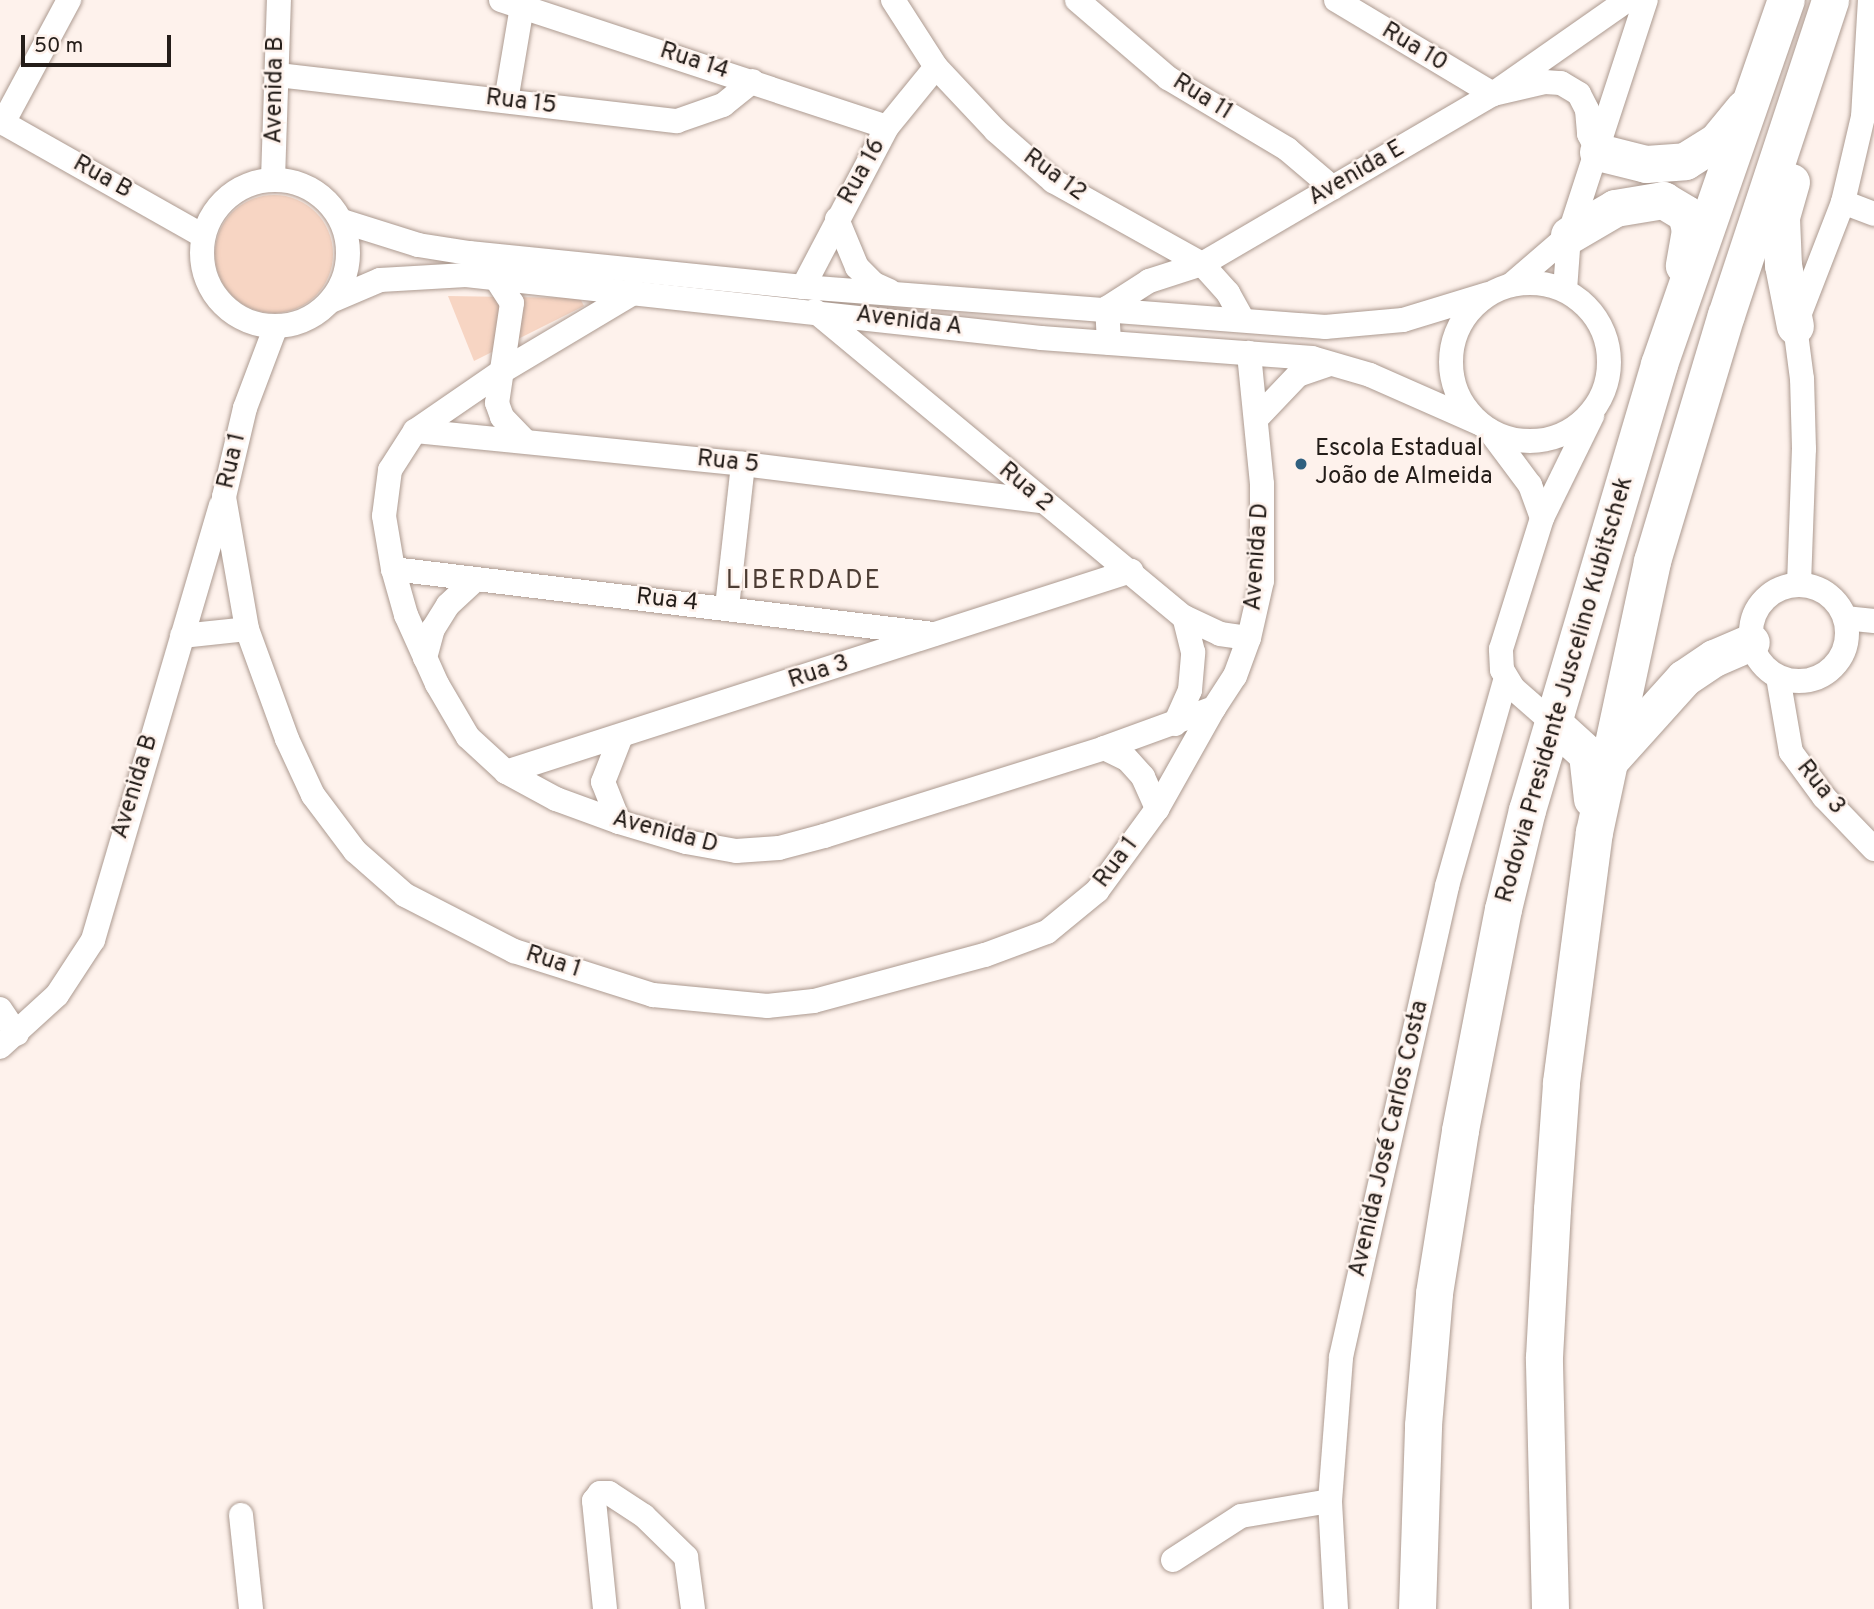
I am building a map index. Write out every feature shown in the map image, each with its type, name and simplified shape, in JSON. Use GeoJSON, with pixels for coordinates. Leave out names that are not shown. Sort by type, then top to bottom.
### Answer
{"type":"FeatureCollection","features":[{"type":"Feature","properties":{"kind":"highway","name":"Rodovia Presidente Juscelino Kubitschek"},"geometry":{"type":"LineString","coordinates":[[1417,1609],[1428,1360],[1445,1216],[1503,909],[1659,364],[1757,90],[1786,0]]}},
{"type":"Feature","properties":{"kind":"highway","name":"Rodovia Presidente Juscelino Kubitschek"},"geometry":{"type":"LineString","coordinates":[[1550,1609],[1544,1357],[1552,1209],[1561,1082],[1594,832],[1652,561],[1673,485],[1830,0]]}},
{"type":"Feature","properties":{"kind":"highway"},"geometry":{"type":"LineString","coordinates":[[1795,326],[1783,265],[1781,219],[1849,0]]}},
{"type":"Feature","properties":{"kind":"highway"},"geometry":{"type":"LineString","coordinates":[[1598,152],[1646,164],[1685,161],[1716,142],[1757,90]]}},
{"type":"Feature","properties":{"kind":"highway"},"geometry":{"type":"LineString","coordinates":[[1569,235],[1615,208],[1641,201],[1663,200],[1686,215],[1690,230],[1687,249],[1659,364]]}},
{"type":"Feature","properties":{"kind":"highway"},"geometry":{"type":"LineString","coordinates":[[1611,760],[1684,678],[1714,658],[1751,642]]}},
{"type":"Feature","properties":{"kind":"highway"},"geometry":{"type":"LineString","coordinates":[[1554,724],[1587,754],[1594,832]]}},
{"type":"Feature","properties":{"kind":"street"},"geometry":{"type":"LineString","coordinates":[[2,122],[69,0]]}},
{"type":"Feature","properties":{"kind":"street","name":"Avenida B"},"geometry":{"type":"LineString","coordinates":[[273,180],[279,0]]}},
{"type":"Feature","properties":{"kind":"street","name":"Rua 12"},"geometry":{"type":"LineString","coordinates":[[893,0],[936,67],[996,131],[1053,181],[1202,264],[1228,293],[1242,318]]}},
{"type":"Feature","properties":{"kind":"street","name":"Rua 11"},"geometry":{"type":"LineString","coordinates":[[1077,0],[1168,78],[1287,149],[1334,188]]}},
{"type":"Feature","properties":{"kind":"street","name":"Rua 10"},"geometry":{"type":"LineString","coordinates":[[1336,0],[1493,94]]}},
{"type":"Feature","properties":{"kind":"street"},"geometry":{"type":"LineString","coordinates":[[1564,290],[1569,235],[1646,0]]}},
{"type":"Feature","properties":{"kind":"street"},"geometry":{"type":"LineString","coordinates":[[1799,584],[1804,449],[1802,379],[1795,326],[1843,202],[1863,117],[1871,56],[1870,0]]}},
{"type":"Feature","properties":{"kind":"street"},"geometry":{"type":"LineString","coordinates":[[506,102],[513,2]]}},
{"type":"Feature","properties":{"kind":"street","name":"Rua 14"},"geometry":{"type":"LineString","coordinates":[[513,2],[753,80],[887,128]]}},
{"type":"Feature","properties":{"kind":"street","name":"Avenida E"},"geometry":{"type":"LineString","coordinates":[[1107,307],[1149,281],[1202,264],[1493,94],[1612,4]]}},
{"type":"Feature","properties":{"kind":"street","name":"Rua 16"},"geometry":{"type":"LineString","coordinates":[[803,287],[887,128],[936,67]]}},
{"type":"Feature","properties":{"kind":"street","name":"Rua 15"},"geometry":{"type":"LineString","coordinates":[[278,75],[677,121],[723,105],[753,80]]}},
{"type":"Feature","properties":{"kind":"street"},"geometry":{"type":"LineString","coordinates":[[1493,94],[1545,82],[1561,83],[1579,94],[1587,110],[1589,134],[1598,152]]}},
{"type":"Feature","properties":{"kind":"street","name":"Rua B"},"geometry":{"type":"LineString","coordinates":[[2,122],[203,236]]}},
{"type":"Feature","properties":{"kind":"street"},"geometry":{"type":"LineString","coordinates":[[273,180],[312,189],[330,203],[342,221],[349,263],[331,300],[301,322],[276,326],[238,316],[220,301],[208,282],[202,259],[203,236],[211,215],[226,197],[246,185],[273,180]]}},
{"type":"Feature","properties":{"kind":"street"},"geometry":{"type":"LineString","coordinates":[[1843,202],[1874,214]]}},
{"type":"Feature","properties":{"kind":"street"},"geometry":{"type":"LineString","coordinates":[[837,219],[856,267],[874,284],[896,293]]}},
{"type":"Feature","properties":{"kind":"street","name":"Avenida A"},"geometry":{"type":"LineString","coordinates":[[342,221],[418,245],[469,253],[803,287],[1107,307],[1325,327],[1403,320],[1488,294]]}},
{"type":"Feature","properties":{"kind":"street"},"geometry":{"type":"LineString","coordinates":[[1512,285],[1569,235]]}},
{"type":"Feature","properties":{"kind":"street"},"geometry":{"type":"LineString","coordinates":[[495,277],[512,303],[497,403],[502,417],[525,441]]}},
{"type":"Feature","properties":{"kind":"street","name":"Avenida A"},"geometry":{"type":"LineString","coordinates":[[331,300],[380,280],[495,277],[1110,343],[1249,353],[1330,363],[1370,375],[1483,425]]}},
{"type":"Feature","properties":{"kind":"street"},"geometry":{"type":"LineString","coordinates":[[1483,425],[1503,436],[1529,441],[1555,438],[1579,425],[1597,405],[1608,381],[1610,354],[1602,328],[1587,306],[1564,290],[1539,283],[1512,285],[1488,294],[1469,310],[1456,332],[1450,356],[1453,381],[1463,404],[1530,485],[1542,518]]}},
{"type":"Feature","properties":{"kind":"street","name":"Avenida D"},"geometry":{"type":"LineString","coordinates":[[635,292],[501,372],[415,431],[390,470],[384,516],[393,569],[425,658],[468,737],[506,772],[555,799],[619,822],[686,842],[736,851],[779,848],[1104,748],[1214,708],[1235,676],[1250,638],[1262,581],[1257,418],[1249,353]]}},
{"type":"Feature","properties":{"kind":"street"},"geometry":{"type":"LineString","coordinates":[[1107,307],[1110,343]]}},
{"type":"Feature","properties":{"kind":"street","name":"Rua 2"},"geometry":{"type":"LineString","coordinates":[[815,311],[1041,502],[1131,571],[1184,617],[1220,634],[1250,638]]}},
{"type":"Feature","properties":{"kind":"street","name":"Rua 1"},"geometry":{"type":"LineString","coordinates":[[276,326],[246,408],[224,497],[247,629],[286,739],[313,795],[355,851],[405,895],[458,925],[514,950],[653,995],[733,1005],[814,1001],[998,950],[1047,932],[1078,911],[1112,873],[1157,809],[1214,708]]}},
{"type":"Feature","properties":{"kind":"street"},"geometry":{"type":"LineString","coordinates":[[1257,418],[1298,375],[1330,363]]}},
{"type":"Feature","properties":{"kind":"street","name":"Avenida José Carlos Costa"},"geometry":{"type":"LineString","coordinates":[[1336,1609],[1329,1501],[1341,1357],[1447,886],[1506,678],[1502,649],[1542,518],[1597,405]]}},
{"type":"Feature","properties":{"kind":"street","name":"Rua 5"},"geometry":{"type":"LineString","coordinates":[[415,431],[743,464],[1041,502]]}},
{"type":"Feature","properties":{"kind":"street"},"geometry":{"type":"LineString","coordinates":[[727,607],[743,464]]}},
{"type":"Feature","properties":{"kind":"street","name":"Avenida B"},"geometry":{"type":"LineString","coordinates":[[8,1041],[57,995],[93,940],[224,497]]}},
{"type":"Feature","properties":{"kind":"street","name":"Rua 4"},"geometry":{"type":"LineString","coordinates":[[393,569],[474,581],[727,607],[940,635]]}},
{"type":"Feature","properties":{"kind":"street","name":"Rua 3"},"geometry":{"type":"LineString","coordinates":[[506,772],[940,635],[1131,571]]}},
{"type":"Feature","properties":{"kind":"street"},"geometry":{"type":"LineString","coordinates":[[425,658],[438,621],[474,581]]}},
{"type":"Feature","properties":{"kind":"street"},"geometry":{"type":"LineString","coordinates":[[1799,584],[1828,594],[1847,626],[1837,664],[1810,680],[1786,679],[1760,662],[1751,642],[1756,609],[1767,596],[1799,584]]}},
{"type":"Feature","properties":{"kind":"street"},"geometry":{"type":"LineString","coordinates":[[1175,724],[1189,690],[1193,652],[1184,617]]}},
{"type":"Feature","properties":{"kind":"street"},"geometry":{"type":"LineString","coordinates":[[1847,626],[1874,623]]}},
{"type":"Feature","properties":{"kind":"street"},"geometry":{"type":"LineString","coordinates":[[182,636],[247,629]]}},
{"type":"Feature","properties":{"kind":"street"},"geometry":{"type":"LineString","coordinates":[[1506,678],[1554,724]]}},
{"type":"Feature","properties":{"kind":"street","name":"Rua 3"},"geometry":{"type":"LineString","coordinates":[[1786,679],[1783,718],[1791,752],[1824,797],[1874,849]]}},
{"type":"Feature","properties":{"kind":"street"},"geometry":{"type":"LineString","coordinates":[[619,822],[603,782],[621,736]]}},
{"type":"Feature","properties":{"kind":"street"},"geometry":{"type":"LineString","coordinates":[[1104,748],[1135,768],[1157,809]]}},
{"type":"Feature","properties":{"kind":"street"},"geometry":{"type":"LineString","coordinates":[[0,1009],[8,1041]]}},
{"type":"Feature","properties":{"kind":"street"},"geometry":{"type":"LineString","coordinates":[[605,1609],[594,1501],[600,1493],[609,1493],[644,1516],[686,1558],[693,1609]]}},
{"type":"Feature","properties":{"kind":"street"},"geometry":{"type":"LineString","coordinates":[[1173,1560],[1241,1516],[1329,1501]]}},
{"type":"Feature","properties":{"kind":"street"},"geometry":{"type":"LineString","coordinates":[[241,1515],[251,1609]]}},
{"type":"Feature","properties":{"kind":"shaded area"},"geometry":{"type":"Polygon","coordinates":[[[274,195],[297,200],[316,212],[328,231],[333,254],[328,277],[316,296],[297,308],[274,313],[251,308],[232,296],[220,277],[215,254],[220,231],[232,212],[251,200],[274,195]]]}},
{"type":"Feature","properties":{"kind":"shaded area"},"geometry":{"type":"Polygon","coordinates":[[[448,296],[580,298],[584,306],[474,361],[448,296]]]}},
{"type":"Feature","properties":{"kind":"place","name":"Escola Estadual João de Almeida"},"geometry":{"type":"Point","coordinates":[1301,464]}},
{"type":"Feature","properties":{"kind":"district","name":"LIBERDADE"},"geometry":{"type":"Point","coordinates":[804,582]}}]}
